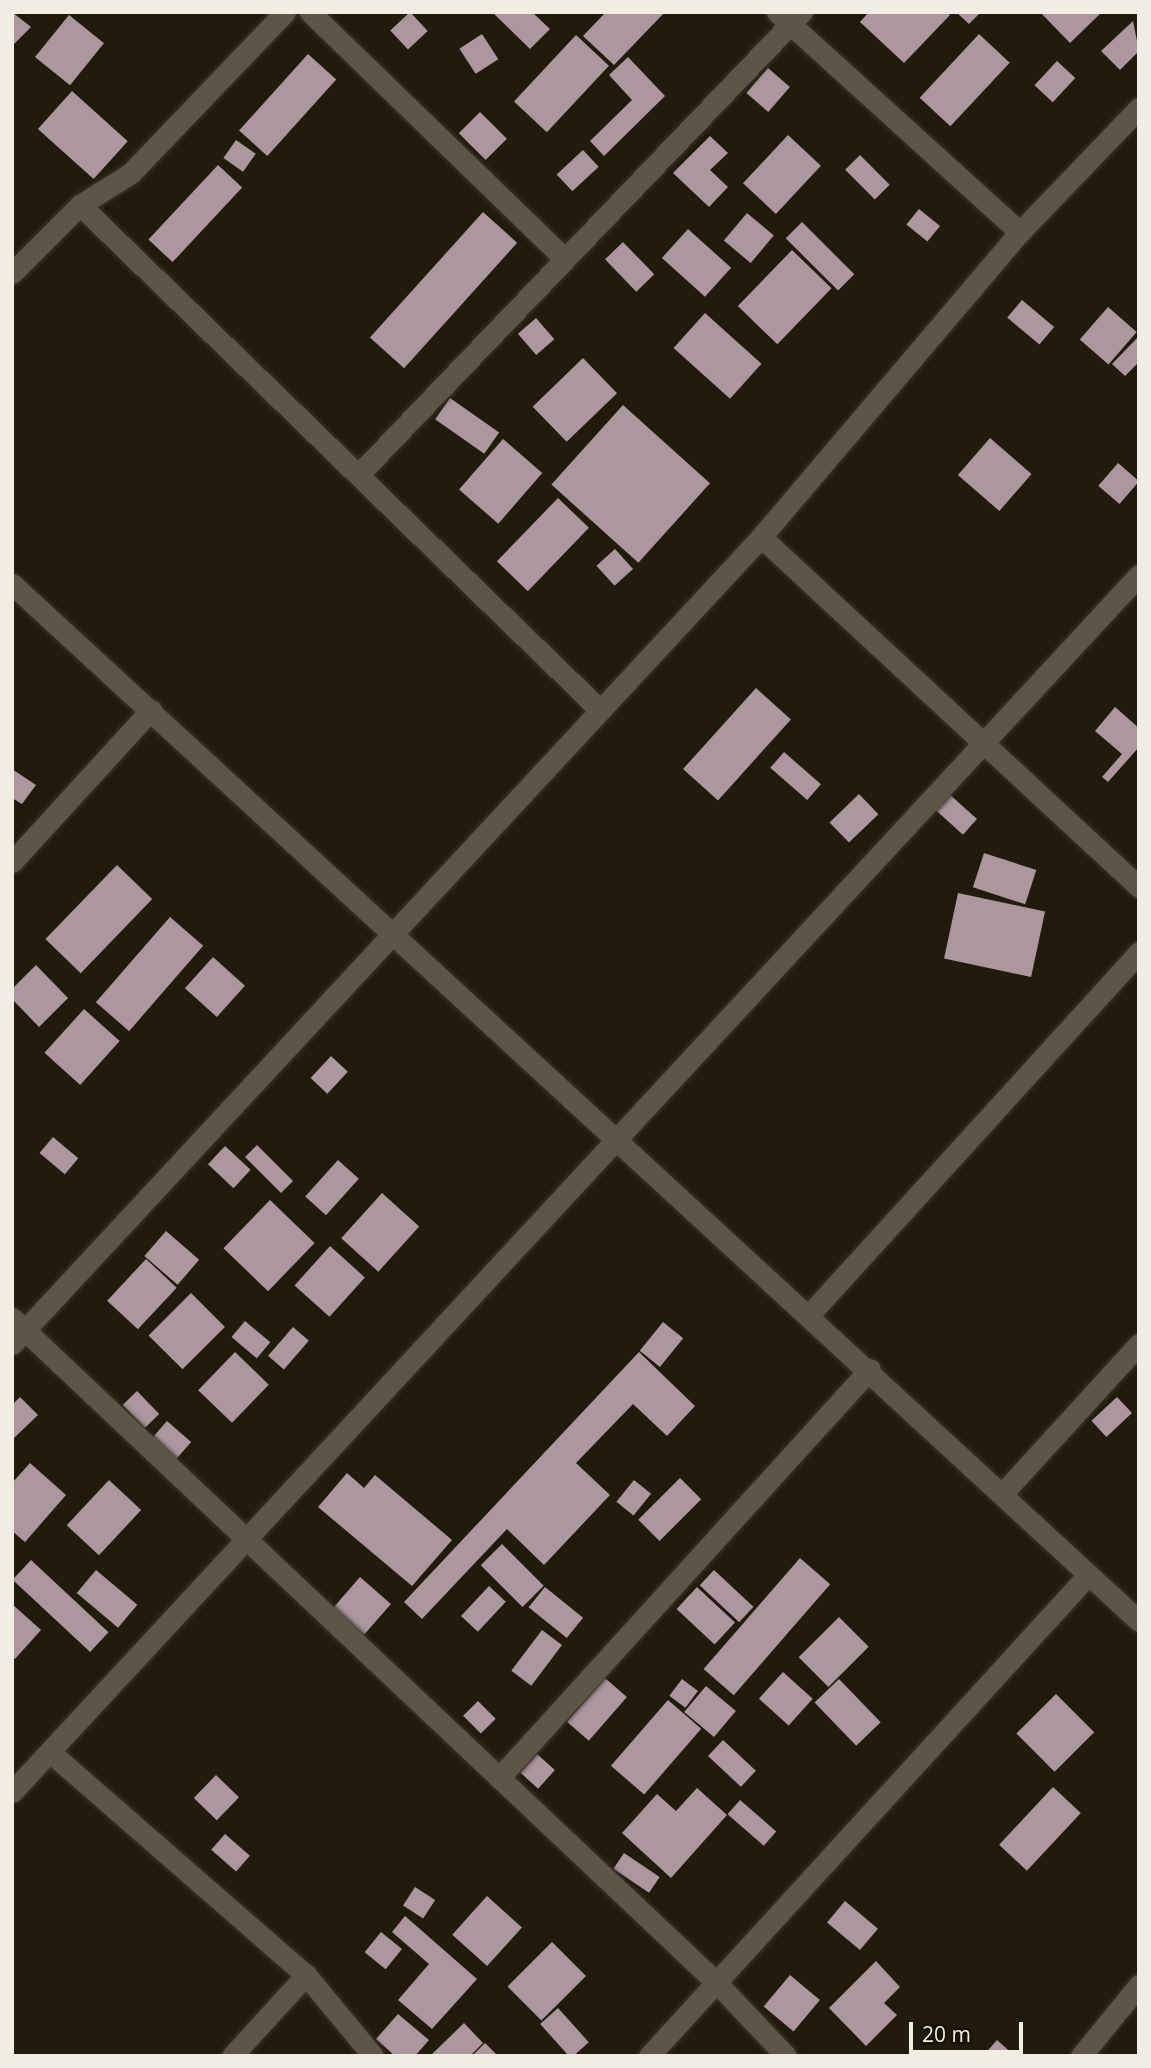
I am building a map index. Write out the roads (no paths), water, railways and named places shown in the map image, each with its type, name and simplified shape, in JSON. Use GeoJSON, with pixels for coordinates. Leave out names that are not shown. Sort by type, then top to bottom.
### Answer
{"type":"FeatureCollection","features":[{"type":"Feature","properties":{"kind":"street"},"geometry":{"type":"LineString","coordinates":[[12,273],[80,205],[131,173],[285,12]]}},
{"type":"Feature","properties":{"kind":"street"},"geometry":{"type":"LineString","coordinates":[[310,12],[565,258]]}},
{"type":"Feature","properties":{"kind":"street"},"geometry":{"type":"LineString","coordinates":[[360,473],[790,16],[1020,232]]}},
{"type":"Feature","properties":{"kind":"street"},"geometry":{"type":"LineString","coordinates":[[786,2056],[716,1982],[246,1540],[17,1331],[394,936],[761,537],[1020,232],[1139,108]]}},
{"type":"Feature","properties":{"kind":"street"},"geometry":{"type":"LineString","coordinates":[[80,205],[360,473],[600,710]]}},
{"type":"Feature","properties":{"kind":"street"},"geometry":{"type":"LineString","coordinates":[[761,537],[1139,887]]}},
{"type":"Feature","properties":{"kind":"street"},"geometry":{"type":"LineString","coordinates":[[12,1792],[1139,575]]}},
{"type":"Feature","properties":{"kind":"street"},"geometry":{"type":"LineString","coordinates":[[12,584],[616,1140],[870,1369],[1139,1621]]}},
{"type":"Feature","properties":{"kind":"street"},"geometry":{"type":"LineString","coordinates":[[12,862],[151,710]]}},
{"type":"Feature","properties":{"kind":"street"},"geometry":{"type":"LineString","coordinates":[[808,1315],[1139,952]]}},
{"type":"Feature","properties":{"kind":"street"},"geometry":{"type":"LineString","coordinates":[[1002,1494],[1139,1344]]}},
{"type":"Feature","properties":{"kind":"street"},"geometry":{"type":"LineString","coordinates":[[499,1778],[870,1369]]}},
{"type":"Feature","properties":{"kind":"street"},"geometry":{"type":"LineString","coordinates":[[649,2056],[1088,1575]]}},
{"type":"Feature","properties":{"kind":"street"},"geometry":{"type":"LineString","coordinates":[[50,1752],[306,1975],[373,2056]]}},
{"type":"Feature","properties":{"kind":"street"},"geometry":{"type":"LineString","coordinates":[[232,2056],[306,1975]]}},
{"type":"Feature","properties":{"kind":"street"},"geometry":{"type":"LineString","coordinates":[[1081,2056],[1139,1985]]}}]}
